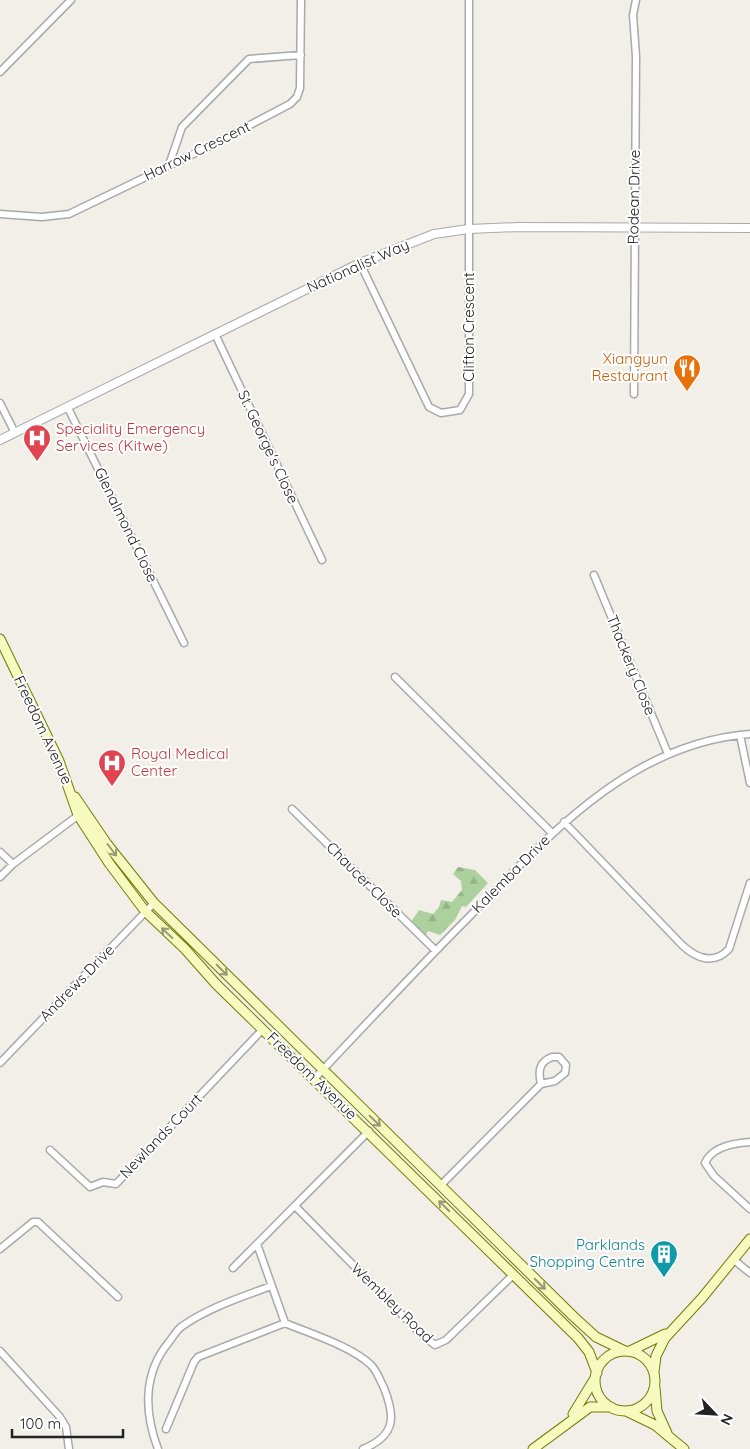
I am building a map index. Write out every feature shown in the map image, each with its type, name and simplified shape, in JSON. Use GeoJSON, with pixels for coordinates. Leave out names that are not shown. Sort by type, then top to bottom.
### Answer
{"type":"FeatureCollection","features":[{"type":"Feature","properties":{"kind":"main road","name":"Freedom Avenue"},"geometry":{"type":"LineString","coordinates":[[0,639],[26,690],[73,795],[109,863],[145,912],[578,1338],[592,1358],[597,1374]]}},
{"type":"Feature","properties":{"kind":"main road","name":"Freedom Avenue"},"geometry":{"type":"LineString","coordinates":[[82,812],[154,903],[323,1070],[588,1330],[606,1342],[628,1351]]}},
{"type":"Feature","properties":{"kind":"main road"},"geometry":{"type":"LineString","coordinates":[[463,1225],[504,1248]]}},
{"type":"Feature","properties":{"kind":"main road"},"geometry":{"type":"LineString","coordinates":[[668,1435],[657,1411],[656,1356],[670,1331],[734,1260],[750,1239]]}},
{"type":"Feature","properties":{"kind":"main road"},"geometry":{"type":"LineString","coordinates":[[568,1420],[584,1400],[603,1360],[610,1355],[628,1351],[670,1331]]}},
{"type":"Feature","properties":{"kind":"main road"},"geometry":{"type":"LineString","coordinates":[[626,1410],[634,1409],[648,1400],[655,1381],[646,1359],[628,1351]]}},
{"type":"Feature","properties":{"kind":"main road"},"geometry":{"type":"LineString","coordinates":[[597,1374],[599,1394],[611,1407]]}},
{"type":"Feature","properties":{"kind":"main road"},"geometry":{"type":"LineString","coordinates":[[533,1449],[568,1420],[590,1406],[626,1410],[668,1435],[684,1449]]}},
{"type":"Feature","properties":{"kind":"street"},"geometry":{"type":"LineString","coordinates":[[0,72],[71,0]]}},
{"type":"Feature","properties":{"kind":"street","name":"Harrow Crescent"},"geometry":{"type":"LineString","coordinates":[[0,214],[42,217],[69,214],[290,104],[297,97],[300,88],[301,0]]}},
{"type":"Feature","properties":{"kind":"street","name":"Clifton Crescent"},"geometry":{"type":"LineString","coordinates":[[360,263],[429,407],[435,411],[447,413],[460,410],[469,394],[469,0]]}},
{"type":"Feature","properties":{"kind":"street","name":"Rodean Drive"},"geometry":{"type":"LineString","coordinates":[[634,394],[633,227],[636,56],[633,15],[636,0]]}},
{"type":"Feature","properties":{"kind":"street"},"geometry":{"type":"LineString","coordinates":[[169,165],[175,141],[182,127],[249,59],[301,55]]}},
{"type":"Feature","properties":{"kind":"street","name":"Nationalist Way"},"geometry":{"type":"LineString","coordinates":[[0,440],[360,263],[434,234],[469,229],[750,228]]}},
{"type":"Feature","properties":{"kind":"street","name":"St. George's Close"},"geometry":{"type":"LineString","coordinates":[[215,334],[322,560]]}},
{"type":"Feature","properties":{"kind":"street"},"geometry":{"type":"LineString","coordinates":[[0,403],[15,433]]}},
{"type":"Feature","properties":{"kind":"street","name":"Glenalmond Close"},"geometry":{"type":"LineString","coordinates":[[68,408],[184,642]]}},
{"type":"Feature","properties":{"kind":"street","name":"Thackery Close"},"geometry":{"type":"LineString","coordinates":[[594,575],[668,754]]}},
{"type":"Feature","properties":{"kind":"street"},"geometry":{"type":"LineString","coordinates":[[395,676],[552,833]]}},
{"type":"Feature","properties":{"kind":"street","name":"Kalemba Drive"},"geometry":{"type":"LineString","coordinates":[[314,1079],[435,950],[564,822],[615,782],[668,754],[694,744],[750,734]]}},
{"type":"Feature","properties":{"kind":"street"},"geometry":{"type":"LineString","coordinates":[[740,735],[750,783]]}},
{"type":"Feature","properties":{"kind":"street","name":"Chaucer Close"},"geometry":{"type":"LineString","coordinates":[[292,809],[435,950]]}},
{"type":"Feature","properties":{"kind":"street"},"geometry":{"type":"LineString","coordinates":[[0,877],[12,864],[82,812]]}},
{"type":"Feature","properties":{"kind":"street"},"geometry":{"type":"LineString","coordinates":[[564,822],[692,954],[701,958],[714,959],[723,956],[729,949],[750,883]]}},
{"type":"Feature","properties":{"kind":"street"},"geometry":{"type":"LineString","coordinates":[[0,852],[12,864]]}},
{"type":"Feature","properties":{"kind":"street","name":"Andrews Drive"},"geometry":{"type":"LineString","coordinates":[[0,1062],[154,903]]}},
{"type":"Feature","properties":{"kind":"street","name":"Newlands Court"},"geometry":{"type":"LineString","coordinates":[[50,1150],[90,1187],[102,1182],[116,1184],[263,1029]]}},
{"type":"Feature","properties":{"kind":"street"},"geometry":{"type":"LineString","coordinates":[[441,1184],[540,1084],[555,1080],[565,1073],[566,1065],[559,1057],[544,1060],[539,1074],[540,1084]]}},
{"type":"Feature","properties":{"kind":"street"},"geometry":{"type":"LineString","coordinates":[[233,1268],[368,1131]]}},
{"type":"Feature","properties":{"kind":"street"},"geometry":{"type":"LineString","coordinates":[[750,1142],[723,1148],[712,1153],[705,1163],[714,1176],[750,1209]]}},
{"type":"Feature","properties":{"kind":"street","name":"Wembley Road"},"geometry":{"type":"LineString","coordinates":[[295,1206],[423,1336],[436,1345],[446,1340],[513,1275]]}},
{"type":"Feature","properties":{"kind":"street"},"geometry":{"type":"LineString","coordinates":[[0,1249],[33,1222],[38,1222],[118,1298]]}},
{"type":"Feature","properties":{"kind":"street"},"geometry":{"type":"LineString","coordinates":[[257,1244],[285,1323]]}},
{"type":"Feature","properties":{"kind":"street"},"geometry":{"type":"LineString","coordinates":[[734,1260],[750,1272]]}},
{"type":"Feature","properties":{"kind":"street"},"geometry":{"type":"LineString","coordinates":[[158,1449],[149,1426],[147,1401],[150,1376],[161,1351],[180,1328],[217,1308],[271,1286]]}},
{"type":"Feature","properties":{"kind":"street"},"geometry":{"type":"LineString","coordinates":[[166,1429],[194,1362],[198,1357],[285,1323],[347,1350],[371,1364],[377,1372],[392,1407],[392,1420],[382,1439],[363,1449]]}},
{"type":"Feature","properties":{"kind":"street"},"geometry":{"type":"LineString","coordinates":[[0,1350],[3,1359],[60,1417],[66,1427],[69,1449]]}},
{"type":"Feature","properties":{"kind":"green space"},"geometry":{"type":"Polygon","coordinates":[[[458,867],[475,870],[488,883],[466,907],[462,906],[455,920],[440,935],[428,931],[425,937],[411,922],[419,910],[433,914],[439,907],[441,900],[452,902],[462,890],[461,881],[453,874],[458,867]]]}},
{"type":"Feature","properties":{"kind":"place","name":"Xiangyun Restaurant"},"geometry":{"type":"Point","coordinates":[687,392]}},
{"type":"Feature","properties":{"kind":"place","name":"Speciality Emergency Services (Kitwe)"},"geometry":{"type":"Point","coordinates":[37,462]}},
{"type":"Feature","properties":{"kind":"place","name":"Royal Medical Center"},"geometry":{"type":"Point","coordinates":[112,787]}},
{"type":"Feature","properties":{"kind":"place","name":"Parklands Shopping Centre"},"geometry":{"type":"Point","coordinates":[664,1278]}}]}
